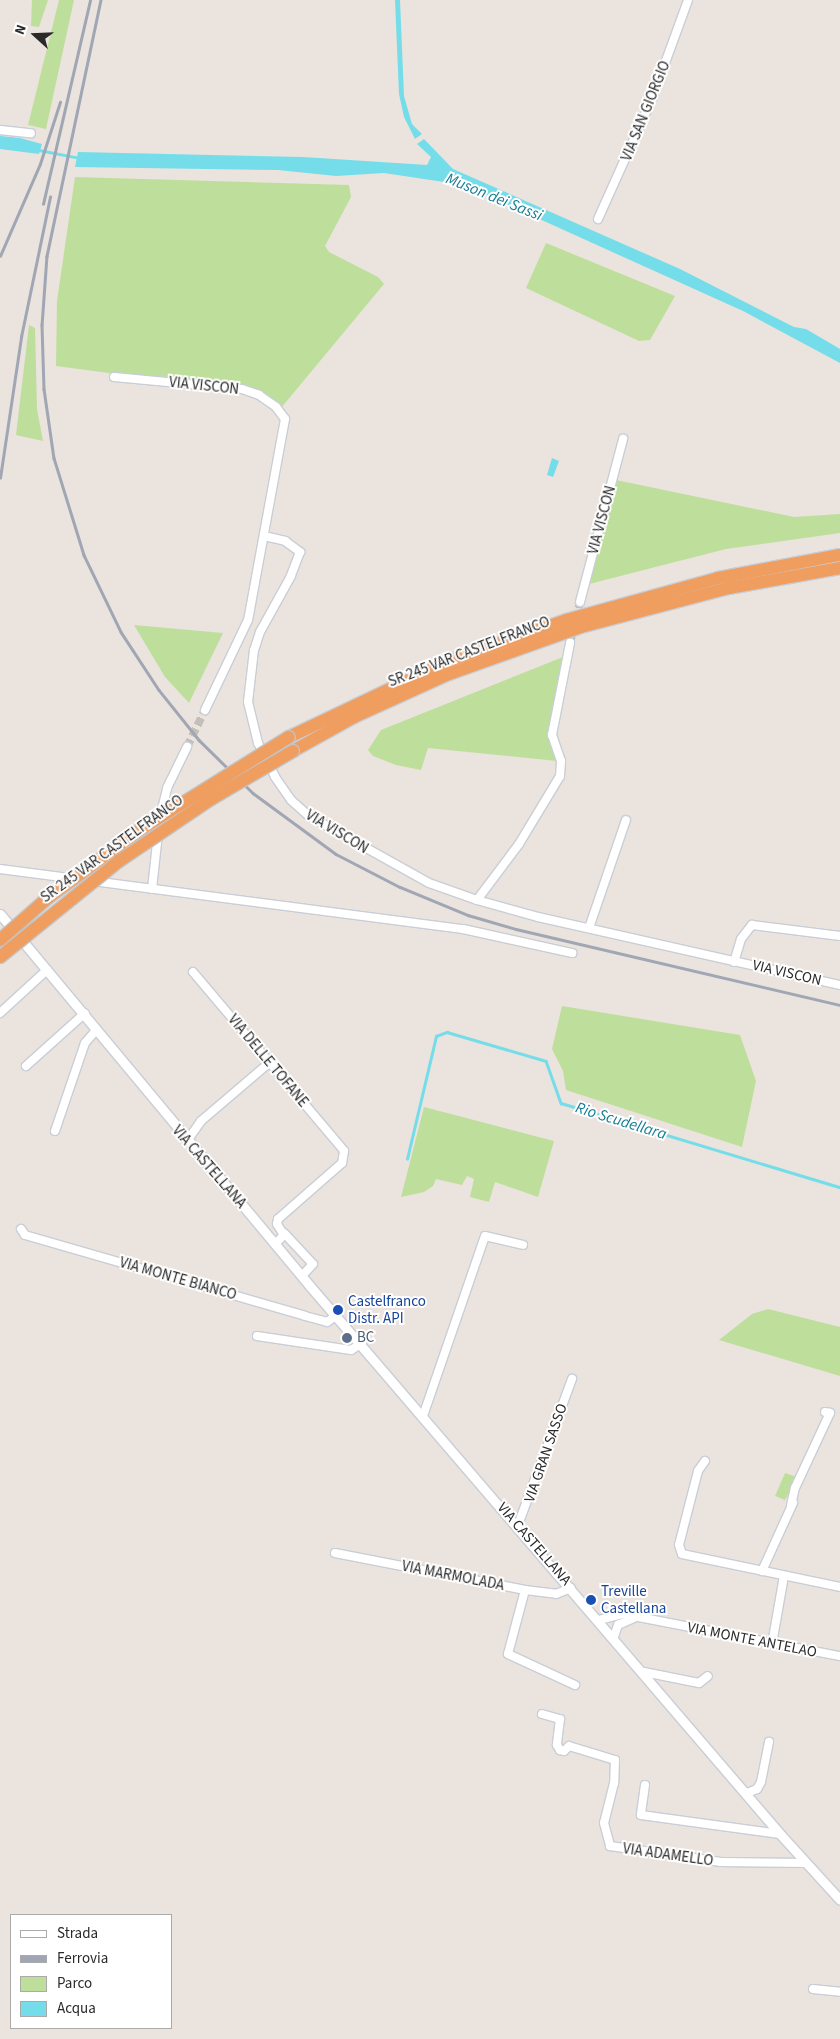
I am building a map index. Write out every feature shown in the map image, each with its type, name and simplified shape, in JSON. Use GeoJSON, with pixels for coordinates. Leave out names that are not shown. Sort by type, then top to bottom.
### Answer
{"type":"FeatureCollection","features":[{"type":"Feature","properties":{"kind":"highway","name":"SR 245 VAR CASTELFRANCO"},"geometry":{"type":"LineString","coordinates":[[0,940],[49,897],[141,829],[289,737],[446,662],[566,620],[718,578],[840,555]]}},
{"type":"Feature","properties":{"kind":"highway","name":"SR 245 VAR CASTELFRANCO"},"geometry":{"type":"LineString","coordinates":[[0,957],[119,861],[211,799],[354,717],[449,674],[581,627],[720,590],[840,568]]}},
{"type":"Feature","properties":{"kind":"street","name":"VIA SAN GIORGIO"},"geometry":{"type":"LineString","coordinates":[[598,219],[652,99],[688,0]]}},
{"type":"Feature","properties":{"kind":"street"},"geometry":{"type":"LineString","coordinates":[[0,130],[31,133]]}},
{"type":"Feature","properties":{"kind":"street","name":"VIA VISCON"},"geometry":{"type":"LineString","coordinates":[[114,377],[242,389],[259,395],[283,414],[285,420],[248,620],[204,710]]}},
{"type":"Feature","properties":{"kind":"street","name":"VIA VISCON"},"geometry":{"type":"LineString","coordinates":[[580,602],[624,439]]}},
{"type":"Feature","properties":{"kind":"street","name":"VIA VISCON"},"geometry":{"type":"LineString","coordinates":[[264,536],[285,541],[300,552],[291,576],[260,632],[253,658],[248,702],[258,743],[275,777],[291,800],[324,826],[429,883],[477,900],[734,962],[840,985]]}},
{"type":"Feature","properties":{"kind":"street"},"geometry":{"type":"LineString","coordinates":[[477,900],[519,844],[560,776],[561,761],[552,735],[570,643]]}},
{"type":"Feature","properties":{"kind":"street"},"geometry":{"type":"LineString","coordinates":[[152,889],[161,808],[186,747]]}},
{"type":"Feature","properties":{"kind":"street"},"geometry":{"type":"LineString","coordinates":[[590,928],[626,820]]}},
{"type":"Feature","properties":{"kind":"street"},"geometry":{"type":"LineString","coordinates":[[0,869],[480,931],[572,953]]}},
{"type":"Feature","properties":{"kind":"street","name":"VIA CASTELLANA"},"geometry":{"type":"LineString","coordinates":[[0,914],[85,1013],[187,1140],[302,1276],[362,1343],[644,1672],[780,1834],[840,1900]]}},
{"type":"Feature","properties":{"kind":"street","name":"VIA VISCON"},"geometry":{"type":"LineString","coordinates":[[734,962],[741,939],[752,925],[840,936]]}},
{"type":"Feature","properties":{"kind":"street"},"geometry":{"type":"LineString","coordinates":[[0,1013],[47,970]]}},
{"type":"Feature","properties":{"kind":"street","name":"VIA DELLE TOFANE"},"geometry":{"type":"LineString","coordinates":[[193,972],[343,1148],[345,1155],[342,1163],[278,1219],[277,1224],[284,1233]]}},
{"type":"Feature","properties":{"kind":"street"},"geometry":{"type":"LineString","coordinates":[[26,1066],[85,1013]]}},
{"type":"Feature","properties":{"kind":"street"},"geometry":{"type":"LineString","coordinates":[[55,1131],[85,1043],[97,1029]]}},
{"type":"Feature","properties":{"kind":"street"},"geometry":{"type":"LineString","coordinates":[[187,1140],[201,1121],[269,1063]]}},
{"type":"Feature","properties":{"kind":"street","name":"VIA MONTE BIANCO"},"geometry":{"type":"LineString","coordinates":[[21,1229],[25,1235],[327,1322],[337,1315]]}},
{"type":"Feature","properties":{"kind":"street"},"geometry":{"type":"LineString","coordinates":[[275,1244],[284,1233],[313,1264],[302,1276]]}},
{"type":"Feature","properties":{"kind":"street"},"geometry":{"type":"LineString","coordinates":[[423,1416],[485,1236],[523,1245]]}},
{"type":"Feature","properties":{"kind":"street"},"geometry":{"type":"LineString","coordinates":[[257,1336],[351,1350],[362,1343]]}},
{"type":"Feature","properties":{"kind":"street","name":"VIA GRAN SASSO"},"geometry":{"type":"LineString","coordinates":[[518,1526],[572,1380]]}},
{"type":"Feature","properties":{"kind":"street"},"geometry":{"type":"LineString","coordinates":[[762,1571],[794,1502],[795,1488],[830,1414],[825,1412]]}},
{"type":"Feature","properties":{"kind":"street"},"geometry":{"type":"LineString","coordinates":[[705,1461],[698,1471],[679,1549],[682,1554],[840,1587]]}},
{"type":"Feature","properties":{"kind":"street","name":"VIA MARMOLADA"},"geometry":{"type":"LineString","coordinates":[[335,1553],[525,1590],[556,1594],[571,1588]]}},
{"type":"Feature","properties":{"kind":"street"},"geometry":{"type":"LineString","coordinates":[[772,1644],[784,1576]]}},
{"type":"Feature","properties":{"kind":"street"},"geometry":{"type":"LineString","coordinates":[[525,1590],[508,1654],[575,1685]]}},
{"type":"Feature","properties":{"kind":"street","name":"VIA MONTE ANTELAO"},"geometry":{"type":"LineString","coordinates":[[599,1620],[618,1614],[840,1656]]}},
{"type":"Feature","properties":{"kind":"street"},"geometry":{"type":"LineString","coordinates":[[614,1637],[618,1625],[634,1618]]}},
{"type":"Feature","properties":{"kind":"street"},"geometry":{"type":"LineString","coordinates":[[644,1672],[699,1683],[708,1676]]}},
{"type":"Feature","properties":{"kind":"street","name":"VIA ADAMELLO"},"geometry":{"type":"LineString","coordinates":[[542,1714],[560,1719],[557,1745],[560,1750],[564,1751],[569,1746],[615,1760],[614,1783],[604,1823],[610,1846],[721,1862],[806,1863]]}},
{"type":"Feature","properties":{"kind":"street"},"geometry":{"type":"LineString","coordinates":[[747,1793],[757,1789],[761,1782],[769,1742]]}},
{"type":"Feature","properties":{"kind":"street"},"geometry":{"type":"LineString","coordinates":[[645,1785],[641,1815],[780,1834]]}},
{"type":"Feature","properties":{"kind":"street"},"geometry":{"type":"LineString","coordinates":[[813,1989],[840,1992]]}},
{"type":"Feature","properties":{"kind":"green space"},"geometry":{"type":"Polygon","coordinates":[[[32,0],[48,0],[39,27],[31,26],[32,0]]]}},
{"type":"Feature","properties":{"kind":"green space"},"geometry":{"type":"Polygon","coordinates":[[[59,0],[74,0],[46,129],[28,125],[59,0]]]}},
{"type":"Feature","properties":{"kind":"green space"},"geometry":{"type":"Polygon","coordinates":[[[75,177],[349,185],[351,197],[325,246],[329,252],[378,277],[384,284],[281,408],[259,393],[56,366],[57,301],[75,177]]]}},
{"type":"Feature","properties":{"kind":"green space"},"geometry":{"type":"Polygon","coordinates":[[[546,243],[675,296],[650,340],[639,341],[526,288],[546,243]]]}},
{"type":"Feature","properties":{"kind":"green space"},"geometry":{"type":"Polygon","coordinates":[[[29,325],[35,328],[37,409],[43,441],[16,435],[29,325]]]}},
{"type":"Feature","properties":{"kind":"green space"},"geometry":{"type":"Polygon","coordinates":[[[616,480],[794,517],[840,514],[840,533],[726,549],[589,584],[616,480]]]}},
{"type":"Feature","properties":{"kind":"green space"},"geometry":{"type":"Polygon","coordinates":[[[134,625],[223,633],[189,703],[165,677],[134,625]]]}},
{"type":"Feature","properties":{"kind":"green space"},"geometry":{"type":"Polygon","coordinates":[[[563,657],[548,730],[549,741],[557,761],[428,748],[421,770],[396,765],[373,756],[368,750],[381,730],[563,657]]]}},
{"type":"Feature","properties":{"kind":"green space"},"geometry":{"type":"Polygon","coordinates":[[[562,1006],[740,1035],[756,1081],[742,1147],[566,1090],[563,1071],[552,1049],[562,1006]]]}},
{"type":"Feature","properties":{"kind":"green space"},"geometry":{"type":"Polygon","coordinates":[[[424,1107],[554,1141],[538,1197],[495,1182],[489,1202],[470,1197],[474,1179],[467,1176],[462,1185],[436,1179],[433,1186],[424,1192],[401,1197],[424,1107]]]}},
{"type":"Feature","properties":{"kind":"green space"},"geometry":{"type":"Polygon","coordinates":[[[768,1309],[840,1327],[840,1376],[719,1340],[752,1314],[768,1309]]]}},
{"type":"Feature","properties":{"kind":"green space"},"geometry":{"type":"Polygon","coordinates":[[[785,1473],[797,1477],[785,1500],[775,1496],[785,1473]]]}},
{"type":"Feature","properties":{"kind":"water"},"geometry":{"type":"Polygon","coordinates":[[[395,0],[400,0],[404,96],[412,124],[422,134],[415,139],[404,117],[399,94],[395,0]]]}},
{"type":"Feature","properties":{"kind":"water"},"geometry":{"type":"Polygon","coordinates":[[[0,136],[20,138],[42,144],[39,154],[0,149],[0,136]]]}},
{"type":"Feature","properties":{"kind":"water"},"geometry":{"type":"Polygon","coordinates":[[[424,139],[453,169],[680,269],[794,327],[806,329],[840,349],[840,363],[743,311],[464,185],[384,173],[336,176],[278,170],[75,167],[78,152],[303,157],[427,165],[431,157],[417,144],[424,139]]]}},
{"type":"Feature","properties":{"kind":"water"},"geometry":{"type":"Polygon","coordinates":[[[552,458],[559,461],[553,477],[547,475],[552,458]]]}},
{"type":"Feature","properties":{"kind":"waterway","name":"Muson dei Sassi"},"geometry":{"type":"LineString","coordinates":[[39,150],[80,158]]}},
{"type":"Feature","properties":{"kind":"waterway","name":"Rio Scudellara"},"geometry":{"type":"LineString","coordinates":[[407,1159],[436,1036],[447,1032],[546,1061],[561,1103],[840,1187]]}},
{"type":"Feature","properties":{"kind":"tunnel"},"geometry":{"type":"LineString","coordinates":[[570,643],[580,602]]}},
{"type":"Feature","properties":{"kind":"tunnel"},"geometry":{"type":"LineString","coordinates":[[187,747],[205,710]]}},
{"type":"Feature","properties":{"kind":"railway"},"geometry":{"type":"LineString","coordinates":[[43,204],[90,0]]}},
{"type":"Feature","properties":{"kind":"railway"},"geometry":{"type":"LineString","coordinates":[[101,0],[47,256],[42,325],[44,389],[54,458],[84,555],[121,632],[159,690],[199,740],[253,793],[336,854],[400,887],[468,915],[516,929],[840,1005]]}},
{"type":"Feature","properties":{"kind":"railway"},"geometry":{"type":"LineString","coordinates":[[0,256],[40,164],[60,102]]}},
{"type":"Feature","properties":{"kind":"railway"},"geometry":{"type":"LineString","coordinates":[[0,478],[21,337],[50,197]]}},
{"type":"Feature","properties":{"kind":"place","name":"Castelfranco Distr. API"},"geometry":{"type":"Point","coordinates":[338,1310]}},
{"type":"Feature","properties":{"kind":"place","name":"BC"},"geometry":{"type":"Point","coordinates":[347,1338]}},
{"type":"Feature","properties":{"kind":"place","name":"Treville Castellana"},"geometry":{"type":"Point","coordinates":[591,1600]}}]}
